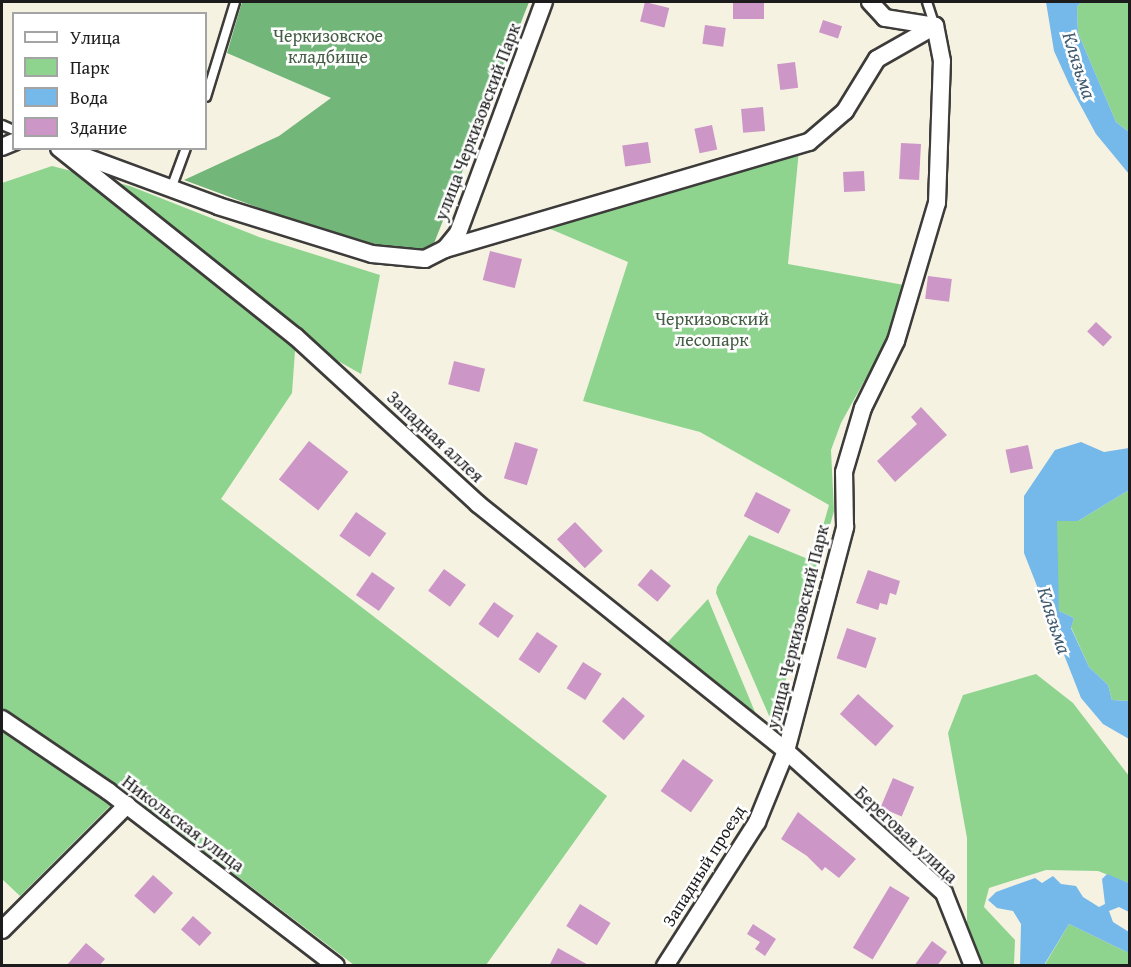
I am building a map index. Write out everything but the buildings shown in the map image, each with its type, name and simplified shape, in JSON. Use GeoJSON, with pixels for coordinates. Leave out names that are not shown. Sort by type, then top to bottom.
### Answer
{"type":"FeatureCollection","features":[{"type":"Feature","properties":{"kind":"street","name":"улица Черкизовский Парк"},"geometry":{"type":"LineString","coordinates":[[70,150],[172,186],[218,206],[372,254],[425,259],[445,249],[462,222],[544,2]]}},
{"type":"Feature","properties":{"kind":"street"},"geometry":{"type":"LineString","coordinates":[[870,2],[886,10],[934,26]]}},
{"type":"Feature","properties":{"kind":"street","name":"улица Черкизовский Парк"},"geometry":{"type":"LineString","coordinates":[[786,751],[845,527],[844,472],[863,408],[896,341],[937,203],[942,61],[934,26]]}},
{"type":"Feature","properties":{"kind":"street"},"geometry":{"type":"LineString","coordinates":[[445,249],[809,142],[844,111],[877,59],[934,26]]}},
{"type":"Feature","properties":{"kind":"street","name":"Западная аллея"},"geometry":{"type":"LineString","coordinates":[[62,150],[296,336],[478,504],[786,751]]}},
{"type":"Feature","properties":{"kind":"street","name":"Никольская улица"},"geometry":{"type":"LineString","coordinates":[[2,719],[127,805],[336,966]]}},
{"type":"Feature","properties":{"kind":"street","name":"Береговая улица"},"geometry":{"type":"LineString","coordinates":[[786,751],[944,893],[970,963]]}},
{"type":"Feature","properties":{"kind":"street","name":"Западный проезд"},"geometry":{"type":"LineString","coordinates":[[665,966],[757,822],[786,751]]}},
{"type":"Feature","properties":{"kind":"street"},"geometry":{"type":"LineString","coordinates":[[2,930],[127,805]]}},
{"type":"Feature","properties":{"kind":"lane"},"geometry":{"type":"LineString","coordinates":[[207,93],[235,2]]}},
{"type":"Feature","properties":{"kind":"lane"},"geometry":{"type":"LineString","coordinates":[[927,2],[934,26]]}},
{"type":"Feature","properties":{"kind":"lane"},"geometry":{"type":"LineString","coordinates":[[172,186],[185,150]]}},
{"type":"Feature","properties":{"kind":"green space","name":"Черкизовское кладбище"},"geometry":{"type":"Polygon","coordinates":[[[242,2],[529,2],[431,251],[375,245],[305,225],[184,180],[279,136],[331,98],[227,53],[242,2]]]}},
{"type":"Feature","properties":{"kind":"green space"},"geometry":{"type":"Polygon","coordinates":[[[1081,2],[1129,2],[1129,132],[1116,122],[1078,33],[1077,7],[1081,2]]]}},
{"type":"Feature","properties":{"kind":"green space","name":"Черкизовский лесопарк"},"geometry":{"type":"Polygon","coordinates":[[[799,150],[788,264],[904,285],[887,340],[841,423],[831,450],[834,511],[773,725],[716,593],[717,587],[749,535],[813,561],[829,505],[700,432],[583,401],[628,262],[527,219],[799,150]]]}},
{"type":"Feature","properties":{"kind":"green space"},"geometry":{"type":"Polygon","coordinates":[[[52,166],[130,186],[259,237],[380,275],[361,374],[296,337],[292,393],[221,499],[607,796],[486,965],[354,965],[125,791],[20,896],[2,879],[2,183],[52,166]]]}},
{"type":"Feature","properties":{"kind":"green space"},"geometry":{"type":"Polygon","coordinates":[[[1129,490],[1129,701],[1112,700],[1108,685],[1089,667],[1071,627],[1074,618],[1059,611],[1055,557],[1057,521],[1078,521],[1129,490]]]}},
{"type":"Feature","properties":{"kind":"green space"},"geometry":{"type":"Polygon","coordinates":[[[708,599],[762,729],[667,643],[708,599]]]}},
{"type":"Feature","properties":{"kind":"green space"},"geometry":{"type":"Polygon","coordinates":[[[1036,674],[1073,703],[1129,776],[1129,883],[1098,871],[1046,870],[989,888],[984,907],[1015,940],[1014,965],[967,965],[967,838],[948,733],[963,695],[1036,674]]]}},
{"type":"Feature","properties":{"kind":"green space"},"geometry":{"type":"Polygon","coordinates":[[[1069,924],[1129,953],[1129,965],[1044,966],[1069,924]]]}},
{"type":"Feature","properties":{"kind":"water","name":"Клязьма"},"geometry":{"type":"Polygon","coordinates":[[[1046,2],[1081,2],[1077,7],[1078,33],[1116,122],[1129,132],[1129,174],[1096,134],[1069,84],[1054,51],[1046,2]]]}},
{"type":"Feature","properties":{"kind":"water","name":"Клязьма"},"geometry":{"type":"Polygon","coordinates":[[[1081,442],[1104,452],[1129,448],[1129,490],[1078,521],[1057,521],[1059,611],[1074,618],[1071,628],[1089,667],[1108,685],[1112,700],[1129,701],[1129,739],[1103,724],[1081,698],[1024,553],[1024,496],[1055,450],[1081,442]]]}},
{"type":"Feature","properties":{"kind":"water"},"geometry":{"type":"Polygon","coordinates":[[[1107,874],[1129,883],[1129,912],[1119,907],[1109,911],[1113,922],[1129,932],[1129,953],[1069,924],[1044,965],[1020,965],[1021,924],[1013,911],[997,908],[988,900],[996,892],[1035,878],[1042,883],[1053,876],[1061,884],[1076,886],[1083,897],[1099,907],[1105,904],[1102,879],[1107,874]]]}}]}
